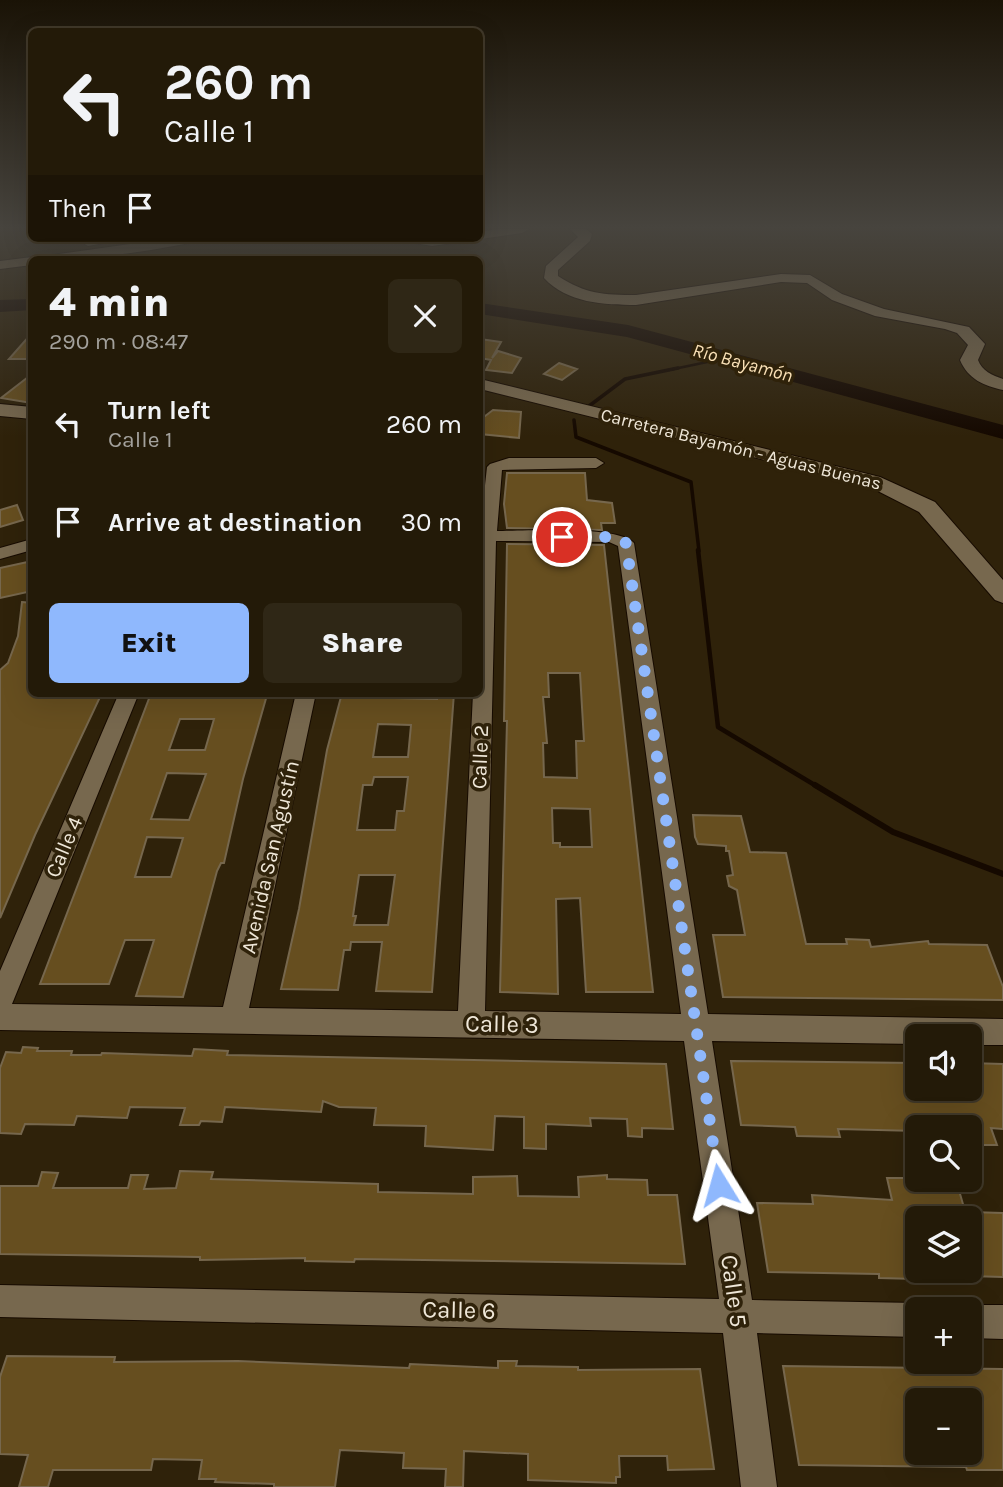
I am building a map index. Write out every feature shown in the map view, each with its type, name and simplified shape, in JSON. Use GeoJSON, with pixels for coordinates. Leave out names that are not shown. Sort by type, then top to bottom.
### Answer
{"type":"FeatureCollection","features":[{"type":"Feature","properties":{"kind":"street"},"geometry":{"type":"LineString","coordinates":[[616,298],[647,298]]}},
{"type":"Feature","properties":{"kind":"street"},"geometry":{"type":"LineString","coordinates":[[841,298],[881,313],[963,330],[977,344],[969,360],[971,369],[984,378],[1003,385]]}},
{"type":"Feature","properties":{"kind":"street","name":"Carretera Bayamón - Aguas Buenas"},"geometry":{"type":"LineString","coordinates":[[483,385],[873,481],[927,507],[1003,595]]}},
{"type":"Feature","properties":{"kind":"street"},"geometry":{"type":"LineString","coordinates":[[0,410],[28,413]]}},
{"type":"Feature","properties":{"kind":"street","name":"Calle 2"},"geometry":{"type":"LineString","coordinates":[[483,573],[484,536],[495,467],[509,463],[596,463]]}},
{"type":"Feature","properties":{"kind":"street","name":"Calle 5"},"geometry":{"type":"LineString","coordinates":[[484,536],[611,537],[626,543],[738,1316],[759,1487]]}},
{"type":"Feature","properties":{"kind":"street"},"geometry":{"type":"LineString","coordinates":[[0,554],[28,545]]}},
{"type":"Feature","properties":{"kind":"street","name":"Calle 4"},"geometry":{"type":"LineString","coordinates":[[0,1002],[127,697]]}},
{"type":"Feature","properties":{"kind":"street","name":"Avenida San Agustín"},"geometry":{"type":"LineString","coordinates":[[233,1020],[305,697]]}},
{"type":"Feature","properties":{"kind":"street","name":"Calle 2"},"geometry":{"type":"LineString","coordinates":[[471,1023],[480,697]]}},
{"type":"Feature","properties":{"kind":"street","name":"Calle 3"},"geometry":{"type":"LineString","coordinates":[[0,1017],[1003,1032]]}},
{"type":"Feature","properties":{"kind":"street","name":"Calle 6"},"geometry":{"type":"LineString","coordinates":[[0,1301],[905,1320]]}},
{"type":"Feature","properties":{"kind":"street"},"geometry":{"type":"LineString","coordinates":[[982,1322],[1003,1322]]}},
{"type":"Feature","properties":{"kind":"building"},"geometry":{"type":"Polygon","coordinates":[[[28,338],[28,359],[9,359],[28,338]]]}},
{"type":"Feature","properties":{"kind":"building"},"geometry":{"type":"Polygon","coordinates":[[[483,339],[501,342],[492,358],[498,351],[521,358],[512,373],[486,370],[491,360],[483,359],[483,339]]]}},
{"type":"Feature","properties":{"kind":"building"},"geometry":{"type":"Polygon","coordinates":[[[559,363],[577,369],[562,380],[544,374],[559,363]]]}},
{"type":"Feature","properties":{"kind":"building"},"geometry":{"type":"Polygon","coordinates":[[[28,377],[28,402],[1,398],[28,377]]]}},
{"type":"Feature","properties":{"kind":"building"},"geometry":{"type":"Polygon","coordinates":[[[493,410],[521,412],[519,438],[483,434],[483,418],[493,410]]]}},
{"type":"Feature","properties":{"kind":"building"},"geometry":{"type":"Polygon","coordinates":[[[507,473],[585,473],[587,500],[612,503],[615,523],[601,523],[602,530],[507,528],[504,504],[507,473]]]}},
{"type":"Feature","properties":{"kind":"building"},"geometry":{"type":"Polygon","coordinates":[[[17,505],[23,520],[0,527],[0,510],[17,505]]]}},
{"type":"Feature","properties":{"kind":"building"},"geometry":{"type":"Polygon","coordinates":[[[507,544],[604,545],[653,992],[586,992],[580,898],[556,899],[558,994],[500,992],[507,721],[504,721],[507,544]],[[548,673],[549,697],[543,697],[547,743],[543,743],[544,777],[577,778],[576,741],[584,741],[580,673],[548,673]],[[552,808],[553,843],[560,843],[560,847],[592,847],[590,809],[552,808]]]}},
{"type":"Feature","properties":{"kind":"building"},"geometry":{"type":"Polygon","coordinates":[[[28,562],[28,592],[0,598],[0,568],[28,562]]]}},
{"type":"Feature","properties":{"kind":"building"},"geometry":{"type":"Polygon","coordinates":[[[22,602],[28,603],[28,697],[100,697],[35,835],[0,918],[0,670],[8,663],[18,636],[22,602]]]}},
{"type":"Feature","properties":{"kind":"building"},"geometry":{"type":"Polygon","coordinates":[[[150,697],[266,697],[243,779],[224,863],[221,863],[217,871],[183,997],[136,996],[154,940],[125,940],[109,984],[40,984],[150,697]],[[180,719],[169,750],[205,750],[214,719],[180,719]],[[167,773],[151,819],[189,820],[206,774],[167,773]],[[147,837],[135,877],[171,877],[183,838],[147,837]]]}},
{"type":"Feature","properties":{"kind":"building"},"geometry":{"type":"Polygon","coordinates":[[[341,697],[454,697],[432,992],[376,991],[382,942],[351,942],[350,950],[344,950],[338,990],[281,989],[299,909],[327,750],[341,697]],[[378,724],[373,757],[408,757],[411,725],[378,724]],[[374,777],[372,785],[363,785],[357,830],[395,830],[397,811],[404,811],[408,777],[374,777]],[[359,875],[354,925],[388,925],[395,875],[359,875]]]}},
{"type":"Feature","properties":{"kind":"building"},"geometry":{"type":"Polygon","coordinates":[[[693,815],[741,816],[750,852],[786,853],[806,944],[847,944],[846,939],[869,940],[871,947],[928,941],[929,944],[987,945],[1003,987],[1003,1000],[723,997],[713,935],[745,935],[737,890],[729,886],[727,876],[733,875],[729,851],[726,851],[726,846],[698,844],[693,815]]]}},
{"type":"Feature","properties":{"kind":"building"},"geometry":{"type":"Polygon","coordinates":[[[23,1047],[38,1048],[37,1051],[72,1051],[71,1055],[102,1053],[192,1056],[194,1049],[228,1051],[227,1055],[666,1064],[673,1129],[642,1128],[642,1137],[628,1136],[627,1119],[590,1118],[591,1126],[546,1124],[546,1149],[524,1148],[524,1117],[495,1116],[493,1150],[425,1146],[426,1126],[374,1125],[376,1108],[339,1107],[323,1101],[321,1112],[225,1107],[222,1122],[201,1121],[199,1125],[180,1125],[185,1108],[130,1107],[127,1118],[77,1116],[74,1125],[25,1124],[21,1134],[0,1133],[0,1068],[6,1052],[21,1053],[23,1047]]]}},
{"type":"Feature","properties":{"kind":"building"},"geometry":{"type":"Polygon","coordinates":[[[731,1061],[905,1063],[905,1101],[982,1101],[982,1063],[1003,1064],[1003,1129],[991,1128],[997,1145],[982,1145],[982,1115],[905,1115],[905,1131],[838,1129],[840,1137],[797,1136],[795,1127],[741,1125],[731,1061]]]}},
{"type":"Feature","properties":{"kind":"building"},"geometry":{"type":"Polygon","coordinates":[[[180,1171],[213,1172],[211,1179],[378,1184],[378,1192],[473,1194],[473,1177],[517,1176],[518,1196],[579,1197],[578,1177],[607,1175],[607,1179],[647,1180],[648,1195],[677,1195],[685,1264],[355,1259],[354,1262],[305,1261],[305,1258],[200,1260],[200,1257],[0,1254],[0,1186],[38,1186],[42,1172],[58,1173],[53,1188],[128,1188],[131,1175],[148,1175],[144,1189],[176,1188],[180,1171]]]}},
{"type":"Feature","properties":{"kind":"building"},"geometry":{"type":"Polygon","coordinates":[[[887,1178],[904,1178],[905,1192],[959,1192],[964,1206],[905,1206],[905,1279],[879,1278],[879,1274],[768,1272],[757,1203],[813,1204],[812,1195],[892,1200],[887,1178]]]}},
{"type":"Feature","properties":{"kind":"building"},"geometry":{"type":"Polygon","coordinates":[[[982,1212],[1003,1213],[1003,1277],[982,1276],[982,1212]]]}},
{"type":"Feature","properties":{"kind":"building"},"geometry":{"type":"Polygon","coordinates":[[[7,1356],[115,1357],[114,1362],[238,1361],[409,1368],[410,1364],[498,1368],[498,1361],[517,1361],[516,1366],[578,1367],[578,1370],[700,1369],[714,1469],[668,1470],[667,1456],[619,1456],[620,1477],[616,1477],[616,1483],[528,1480],[528,1454],[464,1451],[463,1487],[445,1487],[446,1469],[403,1468],[404,1453],[340,1450],[335,1487],[274,1487],[274,1484],[215,1482],[216,1479],[199,1479],[202,1460],[153,1459],[151,1470],[53,1470],[48,1487],[19,1487],[28,1455],[0,1454],[0,1377],[7,1356]]]}},
{"type":"Feature","properties":{"kind":"building"},"geometry":{"type":"Polygon","coordinates":[[[783,1366],[905,1368],[905,1374],[982,1374],[982,1369],[1003,1369],[1003,1470],[967,1470],[966,1467],[799,1465],[783,1366]]]}},
{"type":"Feature","properties":{"kind":"waterway","name":"Río Bayamón"},"geometry":{"type":"LineString","coordinates":[[0,306],[28,304]]}},
{"type":"Feature","properties":{"kind":"waterway","name":"Río Bayamón"},"geometry":{"type":"LineString","coordinates":[[483,309],[628,331],[1003,432]]}},
{"type":"Feature","properties":{"kind":"waterway"},"geometry":{"type":"LineString","coordinates":[[669,370],[731,357]]}},
{"type":"Feature","properties":{"kind":"waterway"},"geometry":{"type":"LineString","coordinates":[[589,406],[625,379],[678,368]]}},
{"type":"Feature","properties":{"kind":"waterway"},"geometry":{"type":"LineString","coordinates":[[574,420],[576,437],[691,482],[699,551]]}},
{"type":"Feature","properties":{"kind":"waterway"},"geometry":{"type":"LineString","coordinates":[[698,550],[718,727],[818,787]]}},
{"type":"Feature","properties":{"kind":"waterway"},"geometry":{"type":"LineString","coordinates":[[815,785],[893,832],[1003,874]]}},
{"type":"Feature","properties":{"kind":"route"},"geometry":{"type":"LineString","coordinates":[[562,537],[611,537],[626,543],[719,1185]]}}]}
